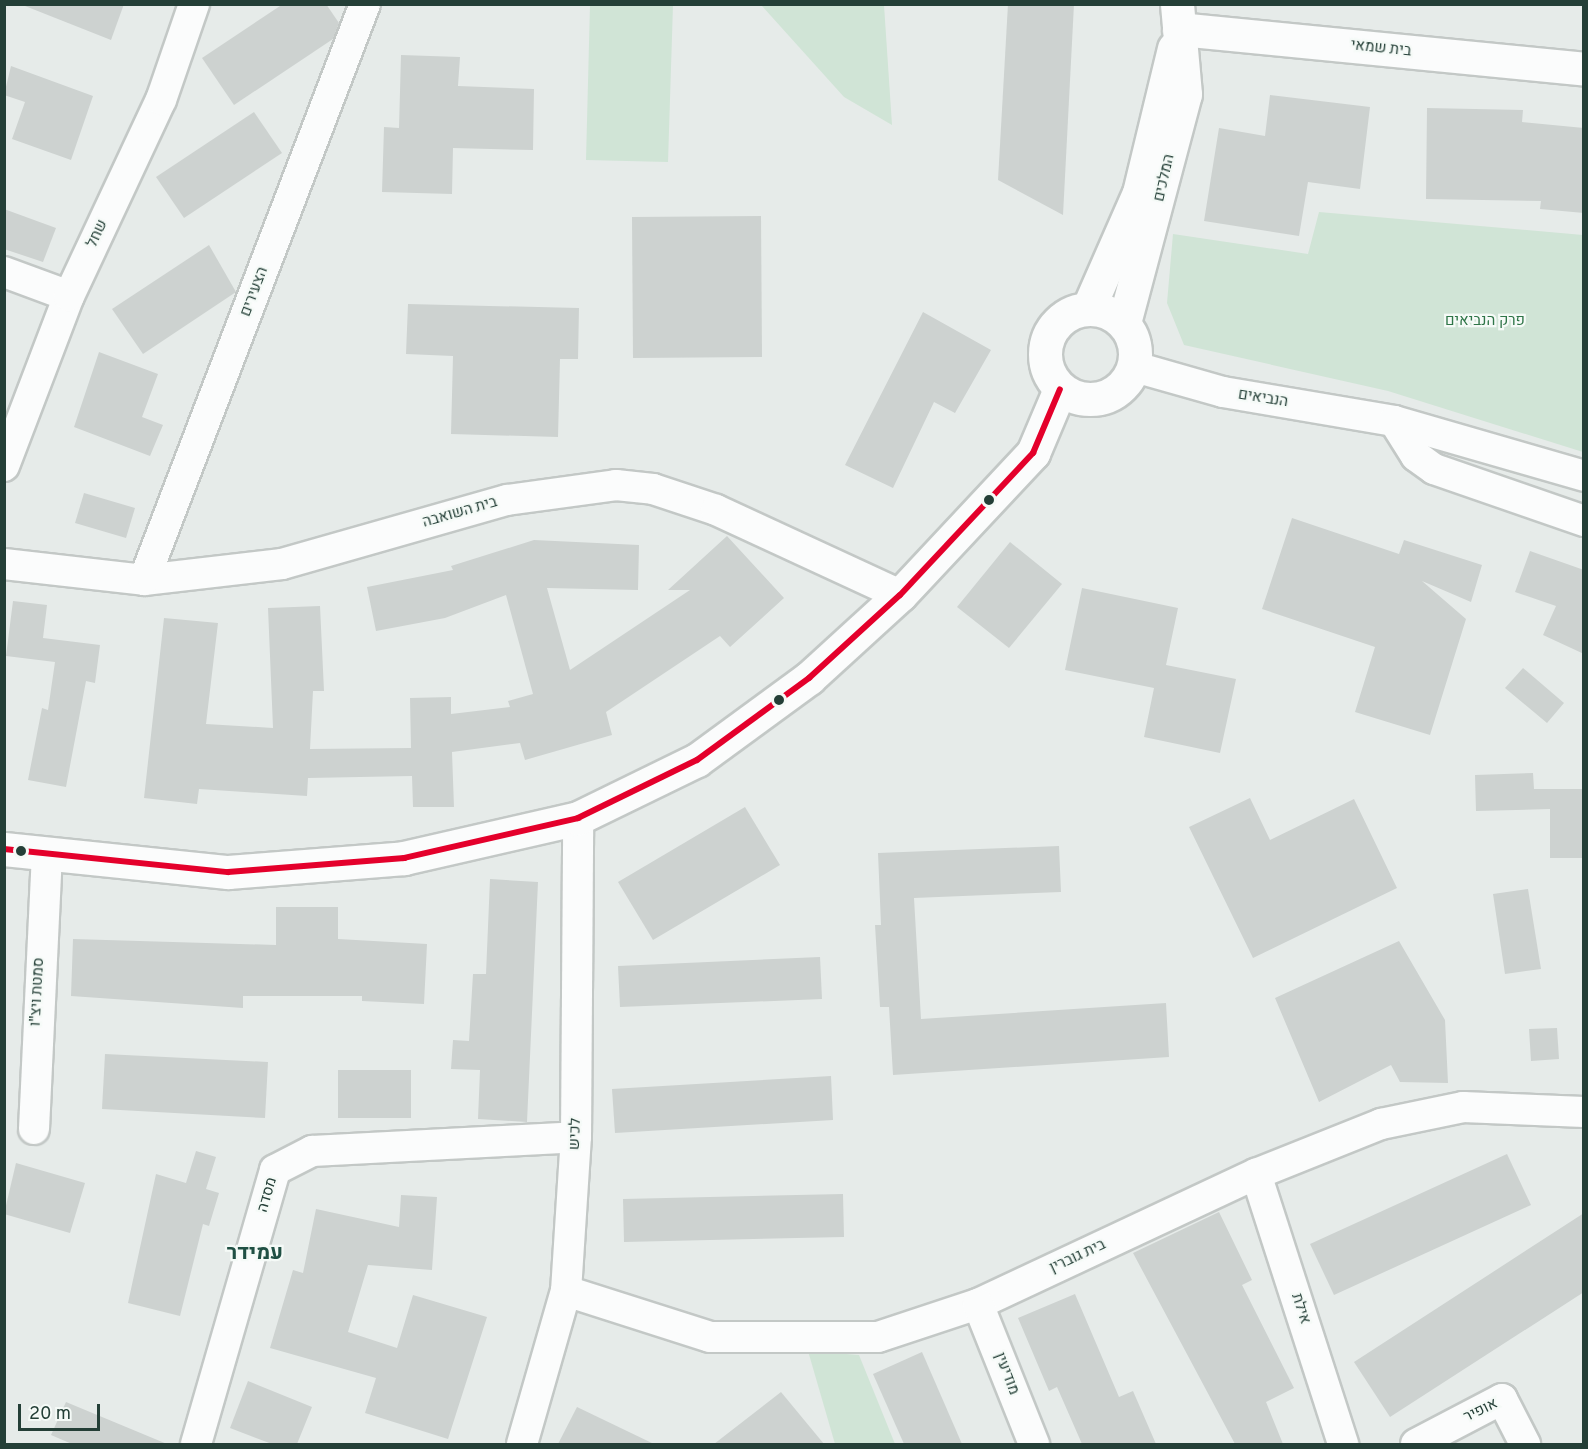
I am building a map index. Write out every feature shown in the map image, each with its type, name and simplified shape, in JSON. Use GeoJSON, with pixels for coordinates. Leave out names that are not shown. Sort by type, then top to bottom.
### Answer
{"type":"FeatureCollection","features":[{"type":"Feature","properties":{"kind":"street","name":"שחל"},"geometry":{"type":"LineString","coordinates":[[4,466],[69,296],[161,100],[194,4]]}},
{"type":"Feature","properties":{"kind":"street","name":"הצעירים"},"geometry":{"type":"LineString","coordinates":[[144,580],[365,4]]}},
{"type":"Feature","properties":{"kind":"street","name":"בית שמאי"},"geometry":{"type":"LineString","coordinates":[[1178,17],[1584,69]]}},
{"type":"Feature","properties":{"kind":"street","name":"המלכים"},"geometry":{"type":"LineString","coordinates":[[1088,309],[1139,193],[1178,17]]}},
{"type":"Feature","properties":{"kind":"street","name":"המלכים"},"geometry":{"type":"LineString","coordinates":[[1124,323],[1185,94],[1178,17]]}},
{"type":"Feature","properties":{"kind":"street"},"geometry":{"type":"LineString","coordinates":[[4,272],[69,296]]}},
{"type":"Feature","properties":{"kind":"street"},"geometry":{"type":"LineString","coordinates":[[1088,309],[1124,323],[1135,348],[1135,367],[1131,377],[1107,396],[1088,399],[1060,389],[1045,356],[1048,335],[1057,321],[1088,309]]}},
{"type":"Feature","properties":{"kind":"street","name":"הנביאים"},"geometry":{"type":"LineString","coordinates":[[1135,367],[1223,392],[1394,421],[1584,476]]}},
{"type":"Feature","properties":{"kind":"street"},"geometry":{"type":"LineString","coordinates":[[4,849],[47,856],[228,872],[404,858],[578,818],[697,760],[809,678],[900,596],[1033,453],[1060,389]]}},
{"type":"Feature","properties":{"kind":"street"},"geometry":{"type":"LineString","coordinates":[[1394,421],[1416,456],[1434,469],[1584,521]]}},
{"type":"Feature","properties":{"kind":"street","name":"בית השואבה"},"geometry":{"type":"LineString","coordinates":[[4,564],[144,580],[282,564],[507,500],[574,488],[653,489],[764,532],[900,596]]}},
{"type":"Feature","properties":{"kind":"street","name":"לכיש"},"geometry":{"type":"LineString","coordinates":[[522,1444],[566,1290],[576,1137],[578,818]]}},
{"type":"Feature","properties":{"kind":"street","name":"סמטת ויצ\"ו"},"geometry":{"type":"LineString","coordinates":[[34,1129],[47,856]]}},
{"type":"Feature","properties":{"kind":"street","name":"בית גוברין"},"geometry":{"type":"LineString","coordinates":[[566,1290],[710,1337],[878,1337],[978,1304],[1256,1174],[1380,1124],[1463,1107],[1584,1112]]}},
{"type":"Feature","properties":{"kind":"street","name":"מסדה"},"geometry":{"type":"LineString","coordinates":[[196,1444],[275,1170],[312,1151],[576,1137]]}},
{"type":"Feature","properties":{"kind":"street","name":"אילת"},"geometry":{"type":"LineString","coordinates":[[1256,1174],[1343,1444]]}},
{"type":"Feature","properties":{"kind":"street","name":"מודיעין"},"geometry":{"type":"LineString","coordinates":[[978,1304],[1034,1444]]}},
{"type":"Feature","properties":{"kind":"street","name":"אופיר"},"geometry":{"type":"LineString","coordinates":[[1416,1444],[1502,1399],[1525,1444]]}},
{"type":"Feature","properties":{"kind":"green space"},"geometry":{"type":"Polygon","coordinates":[[[590,5],[673,5],[668,162],[586,160],[590,5]]]}},
{"type":"Feature","properties":{"kind":"green space"},"geometry":{"type":"Polygon","coordinates":[[[761,5],[884,5],[892,125],[844,97],[761,5]]]}},
{"type":"Feature","properties":{"kind":"green space","name":"פרק הנביאים"},"geometry":{"type":"Polygon","coordinates":[[[1319,212],[1583,235],[1583,452],[1388,391],[1184,345],[1167,303],[1173,234],[1308,254],[1319,212]]]}},
{"type":"Feature","properties":{"kind":"green space"},"geometry":{"type":"Polygon","coordinates":[[[808,1351],[859,1355],[895,1444],[835,1444],[808,1351]]]}},
{"type":"Feature","properties":{"kind":"building"},"geometry":{"type":"Polygon","coordinates":[[[20,4],[124,4],[111,40],[20,4]]]}},
{"type":"Feature","properties":{"kind":"building"},"geometry":{"type":"Polygon","coordinates":[[[283,4],[326,4],[339,23],[333,39],[234,105],[202,58],[283,4]]]}},
{"type":"Feature","properties":{"kind":"building"},"geometry":{"type":"Polygon","coordinates":[[[1008,4],[1074,4],[1063,215],[998,180],[1008,4]]]}},
{"type":"Feature","properties":{"kind":"building"},"geometry":{"type":"Polygon","coordinates":[[[401,55],[460,57],[458,86],[534,89],[533,150],[453,148],[452,194],[382,192],[384,127],[399,128],[401,55]]]}},
{"type":"Feature","properties":{"kind":"building"},"geometry":{"type":"Polygon","coordinates":[[[11,66],[93,96],[71,160],[12,139],[25,102],[4,95],[11,66]]]}},
{"type":"Feature","properties":{"kind":"building"},"geometry":{"type":"Polygon","coordinates":[[[1270,95],[1370,107],[1360,189],[1308,182],[1299,236],[1204,221],[1219,128],[1265,136],[1270,95]]]}},
{"type":"Feature","properties":{"kind":"building"},"geometry":{"type":"Polygon","coordinates":[[[1427,108],[1523,110],[1522,122],[1584,128],[1584,213],[1540,209],[1541,201],[1426,199],[1427,108]]]}},
{"type":"Feature","properties":{"kind":"building"},"geometry":{"type":"Polygon","coordinates":[[[254,112],[282,153],[184,218],[156,177],[254,112]]]}},
{"type":"Feature","properties":{"kind":"building"},"geometry":{"type":"Polygon","coordinates":[[[4,209],[56,228],[43,262],[4,249],[4,209]]]}},
{"type":"Feature","properties":{"kind":"building"},"geometry":{"type":"Polygon","coordinates":[[[761,216],[762,357],[633,358],[632,217],[761,216]]]}},
{"type":"Feature","properties":{"kind":"building"},"geometry":{"type":"Polygon","coordinates":[[[209,245],[236,292],[143,354],[112,309],[209,245]]]}},
{"type":"Feature","properties":{"kind":"building"},"geometry":{"type":"Polygon","coordinates":[[[408,304],[579,308],[578,359],[560,359],[558,437],[451,434],[453,356],[406,354],[408,304]]]}},
{"type":"Feature","properties":{"kind":"building"},"geometry":{"type":"Polygon","coordinates":[[[923,312],[991,350],[955,413],[934,402],[893,488],[845,465],[923,312]]]}},
{"type":"Feature","properties":{"kind":"building"},"geometry":{"type":"Polygon","coordinates":[[[99,352],[158,374],[142,417],[163,425],[150,456],[74,427],[99,352]]]}},
{"type":"Feature","properties":{"kind":"building"},"geometry":{"type":"Polygon","coordinates":[[[84,493],[135,508],[126,538],[75,523],[84,493]]]}},
{"type":"Feature","properties":{"kind":"building"},"geometry":{"type":"Polygon","coordinates":[[[1292,518],[1399,554],[1404,540],[1482,565],[1471,602],[1422,581],[1466,619],[1430,735],[1355,712],[1375,647],[1262,609],[1292,518]]]}},
{"type":"Feature","properties":{"kind":"building"},"geometry":{"type":"Polygon","coordinates":[[[727,536],[784,598],[730,647],[720,636],[606,712],[612,735],[525,760],[520,743],[452,752],[454,807],[413,807],[412,776],[308,778],[307,796],[199,789],[197,804],[144,798],[164,618],[218,623],[206,724],[273,728],[268,608],[320,606],[324,691],[313,691],[310,749],[411,748],[410,698],[451,697],[451,714],[510,707],[508,701],[533,694],[506,595],[445,618],[376,631],[367,587],[453,570],[451,566],[534,540],[639,545],[638,590],[547,588],[570,670],[690,590],[668,590],[727,536]]]}},
{"type":"Feature","properties":{"kind":"building"},"geometry":{"type":"Polygon","coordinates":[[[1010,542],[1062,584],[1009,648],[957,607],[1010,542]]]}},
{"type":"Feature","properties":{"kind":"building"},"geometry":{"type":"Polygon","coordinates":[[[1530,551],[1584,570],[1584,654],[1543,635],[1556,606],[1515,592],[1530,551]]]}},
{"type":"Feature","properties":{"kind":"building"},"geometry":{"type":"Polygon","coordinates":[[[1082,588],[1178,608],[1166,665],[1236,679],[1220,753],[1144,737],[1154,688],[1065,670],[1082,588]]]}},
{"type":"Feature","properties":{"kind":"building"},"geometry":{"type":"Polygon","coordinates":[[[13,601],[47,605],[43,638],[100,645],[95,683],[86,681],[66,787],[28,780],[42,708],[48,710],[55,662],[6,656],[13,601]]]}},
{"type":"Feature","properties":{"kind":"building"},"geometry":{"type":"Polygon","coordinates":[[[1523,668],[1564,703],[1547,723],[1505,688],[1523,668]]]}},
{"type":"Feature","properties":{"kind":"building"},"geometry":{"type":"Polygon","coordinates":[[[1533,773],[1534,789],[1584,789],[1584,858],[1550,858],[1550,809],[1476,811],[1475,775],[1533,773]]]}},
{"type":"Feature","properties":{"kind":"building"},"geometry":{"type":"Polygon","coordinates":[[[1250,798],[1270,840],[1354,799],[1397,888],[1253,958],[1189,827],[1250,798]]]}},
{"type":"Feature","properties":{"kind":"building"},"geometry":{"type":"Polygon","coordinates":[[[745,807],[780,865],[653,940],[618,882],[745,807]]]}},
{"type":"Feature","properties":{"kind":"building"},"geometry":{"type":"Polygon","coordinates":[[[1059,846],[1061,892],[914,898],[921,1019],[1166,1003],[1169,1057],[893,1075],[889,1007],[880,1007],[875,925],[881,925],[878,853],[1059,846]]]}},
{"type":"Feature","properties":{"kind":"building"},"geometry":{"type":"Polygon","coordinates":[[[490,879],[538,882],[527,1122],[478,1119],[480,1070],[451,1069],[453,1040],[469,1041],[473,974],[486,974],[490,879]]]}},
{"type":"Feature","properties":{"kind":"building"},"geometry":{"type":"Polygon","coordinates":[[[1528,889],[1541,969],[1505,974],[1493,894],[1528,889]]]}},
{"type":"Feature","properties":{"kind":"building"},"geometry":{"type":"Polygon","coordinates":[[[276,907],[338,907],[338,939],[427,944],[424,1004],[362,1001],[362,996],[243,996],[243,1008],[71,996],[73,939],[276,945],[276,907]]]}},
{"type":"Feature","properties":{"kind":"building"},"geometry":{"type":"Polygon","coordinates":[[[1399,941],[1445,1020],[1448,1083],[1400,1082],[1391,1065],[1319,1102],[1275,998],[1399,941]]]}},
{"type":"Feature","properties":{"kind":"building"},"geometry":{"type":"Polygon","coordinates":[[[820,957],[822,999],[620,1007],[618,966],[820,957]]]}},
{"type":"Feature","properties":{"kind":"building"},"geometry":{"type":"Polygon","coordinates":[[[1557,1028],[1559,1059],[1531,1061],[1529,1029],[1557,1028]]]}},
{"type":"Feature","properties":{"kind":"building"},"geometry":{"type":"Polygon","coordinates":[[[105,1054],[268,1062],[265,1118],[102,1109],[105,1054]]]}},
{"type":"Feature","properties":{"kind":"building"},"geometry":{"type":"Polygon","coordinates":[[[338,1070],[411,1070],[411,1118],[338,1118],[338,1070]]]}},
{"type":"Feature","properties":{"kind":"building"},"geometry":{"type":"Polygon","coordinates":[[[831,1076],[833,1120],[615,1133],[612,1089],[831,1076]]]}},
{"type":"Feature","properties":{"kind":"building"},"geometry":{"type":"Polygon","coordinates":[[[196,1151],[216,1157],[206,1189],[219,1193],[209,1226],[203,1224],[180,1316],[128,1303],[156,1174],[186,1183],[196,1151]]]}},
{"type":"Feature","properties":{"kind":"building"},"geometry":{"type":"Polygon","coordinates":[[[1507,1154],[1531,1205],[1334,1295],[1310,1244],[1507,1154]]]}},
{"type":"Feature","properties":{"kind":"building"},"geometry":{"type":"Polygon","coordinates":[[[16,1163],[85,1183],[70,1233],[4,1214],[16,1163]]]}},
{"type":"Feature","properties":{"kind":"building"},"geometry":{"type":"Polygon","coordinates":[[[843,1194],[844,1237],[624,1242],[623,1199],[843,1194]]]}},
{"type":"Feature","properties":{"kind":"building"},"geometry":{"type":"Polygon","coordinates":[[[401,1195],[437,1197],[432,1270],[368,1265],[348,1332],[397,1348],[413,1295],[487,1317],[448,1439],[365,1413],[376,1378],[270,1348],[293,1270],[303,1273],[316,1209],[399,1227],[401,1195]]]}},
{"type":"Feature","properties":{"kind":"building"},"geometry":{"type":"Polygon","coordinates":[[[1219,1212],[1252,1280],[1242,1285],[1294,1388],[1266,1402],[1283,1444],[1235,1444],[1133,1253],[1219,1212]]]}},
{"type":"Feature","properties":{"kind":"building"},"geometry":{"type":"Polygon","coordinates":[[[1584,1213],[1584,1292],[1390,1417],[1354,1362],[1584,1213]]]}},
{"type":"Feature","properties":{"kind":"building"},"geometry":{"type":"Polygon","coordinates":[[[1075,1294],[1119,1397],[1133,1391],[1156,1444],[1082,1444],[1057,1387],[1049,1391],[1018,1318],[1075,1294]]]}},
{"type":"Feature","properties":{"kind":"building"},"geometry":{"type":"Polygon","coordinates":[[[922,1352],[962,1444],[904,1444],[873,1374],[922,1352]]]}},
{"type":"Feature","properties":{"kind":"building"},"geometry":{"type":"Polygon","coordinates":[[[248,1381],[312,1407],[297,1444],[272,1444],[230,1428],[248,1381]]]}},
{"type":"Feature","properties":{"kind":"building"},"geometry":{"type":"Polygon","coordinates":[[[781,1392],[824,1444],[714,1444],[781,1392]]]}},
{"type":"Feature","properties":{"kind":"building"},"geometry":{"type":"Polygon","coordinates":[[[66,1402],[167,1444],[72,1444],[51,1435],[66,1402]]]}},
{"type":"Feature","properties":{"kind":"building"},"geometry":{"type":"Polygon","coordinates":[[[577,1407],[654,1444],[558,1444],[577,1407]]]}},
{"type":"Feature","properties":{"kind":"transit line"},"geometry":{"type":"LineString","coordinates":[[4,849],[228,872],[404,858],[578,818],[697,760],[809,678],[900,595],[1033,453],[1060,389]]}},
{"type":"Feature","properties":{"kind":"district","name":"עמידר"},"geometry":{"type":"Point","coordinates":[255,1254]}}]}
